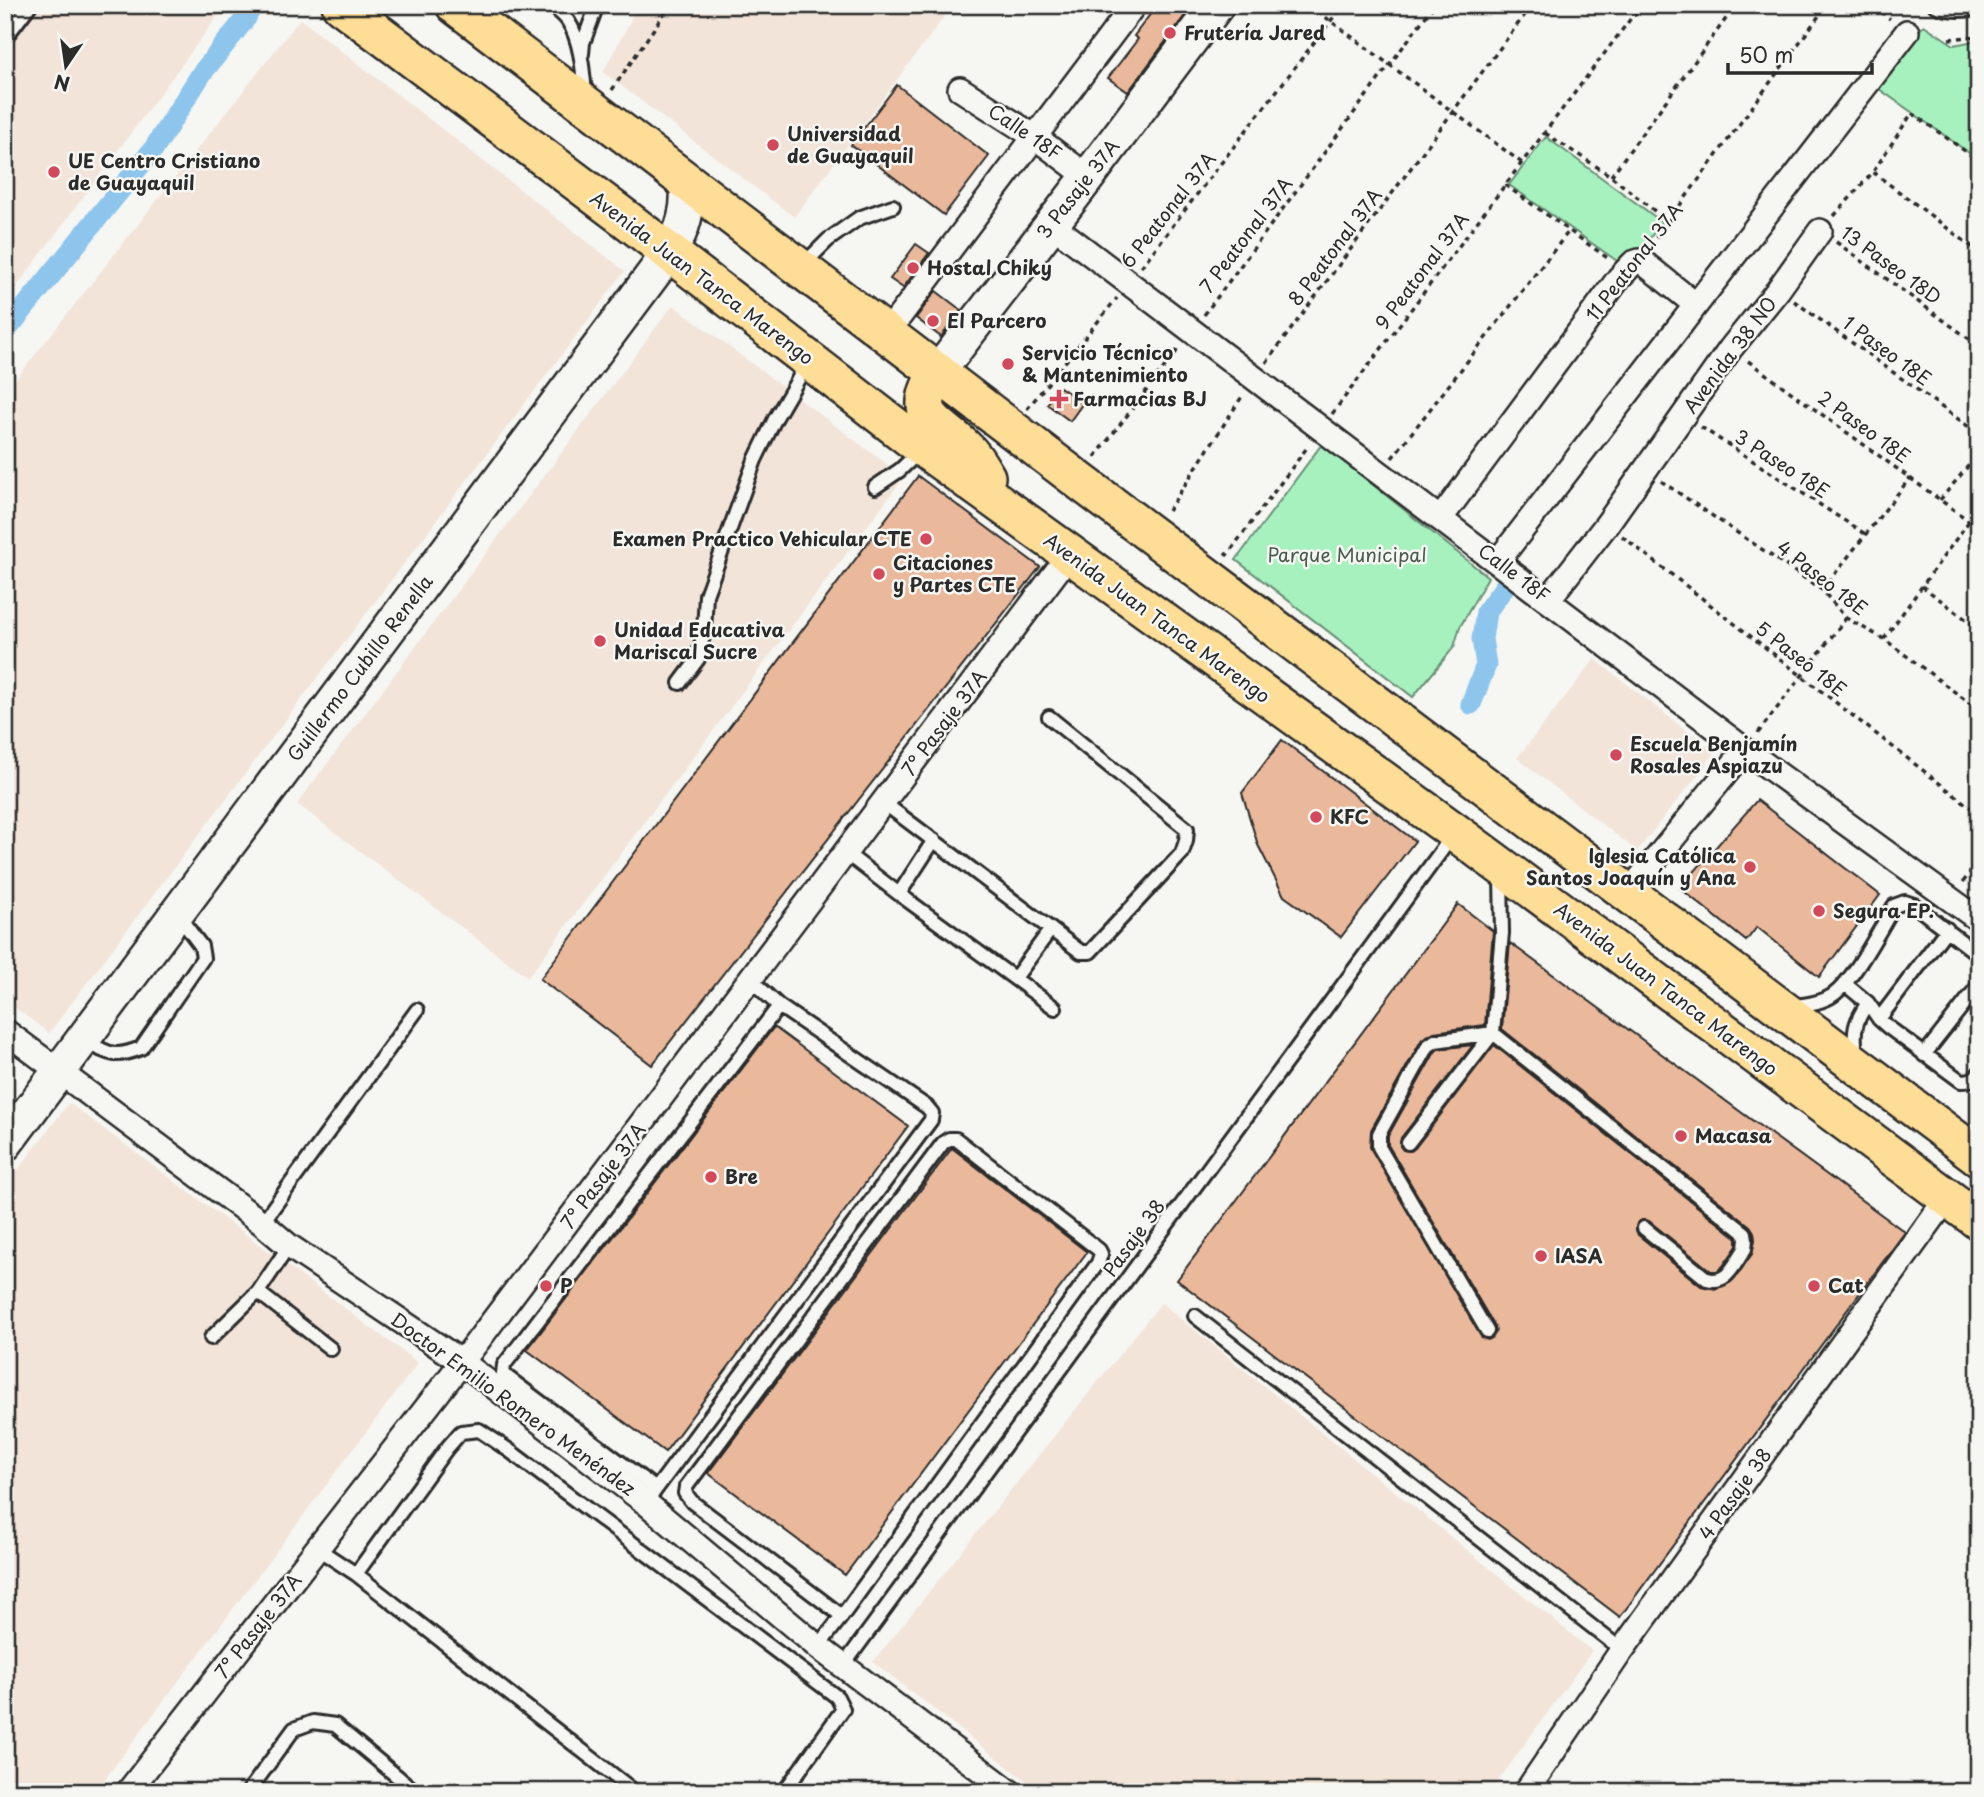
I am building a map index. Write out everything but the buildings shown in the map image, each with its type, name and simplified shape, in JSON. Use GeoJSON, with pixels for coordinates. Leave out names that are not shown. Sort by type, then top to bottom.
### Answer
{"type":"FeatureCollection","features":[{"type":"Feature","properties":{"kind":"main road","name":"Avenida Juan Tanca Marengo"},"geometry":{"type":"LineString","coordinates":[[341,5],[923,448],[1455,832],[1979,1222]]}},
{"type":"Feature","properties":{"kind":"main road"},"geometry":{"type":"LineString","coordinates":[[455,5],[1078,479],[1979,1157]]}},
{"type":"Feature","properties":{"kind":"main road"},"geometry":{"type":"LineString","coordinates":[[938,372],[928,387],[926,410],[937,425],[968,451],[1008,510]]}},
{"type":"Feature","properties":{"kind":"street"},"geometry":{"type":"LineString","coordinates":[[887,333],[1134,5]]}},
{"type":"Feature","properties":{"kind":"street","name":"3 Pasaje 37A"},"geometry":{"type":"LineString","coordinates":[[938,372],[1088,177],[1204,10]]}},
{"type":"Feature","properties":{"kind":"street"},"geometry":{"type":"LineString","coordinates":[[1498,561],[1907,32]]}},
{"type":"Feature","properties":{"kind":"street","name":"Calle 18F"},"geometry":{"type":"LineString","coordinates":[[960,89],[1035,137],[1088,177]]}},
{"type":"Feature","properties":{"kind":"street","name":"Guillermo Cubillo Renella"},"geometry":{"type":"LineString","coordinates":[[5,1144],[669,253],[686,219],[687,181]]}},
{"type":"Feature","properties":{"kind":"street","name":"Calle 18F"},"geometry":{"type":"LineString","coordinates":[[1051,224],[1745,750],[1979,920]]}},
{"type":"Feature","properties":{"kind":"street","name":"Avenida 38 NO"},"geometry":{"type":"LineString","coordinates":[[1548,600],[1607,524],[1731,348],[1779,290],[1820,231]]}},
{"type":"Feature","properties":{"kind":"street"},"geometry":{"type":"LineString","coordinates":[[1632,266],[1645,264],[1696,305]]}},
{"type":"Feature","properties":{"kind":"street","name":"11 Peatonal 37A"},"geometry":{"type":"LineString","coordinates":[[1441,518],[1632,266]]}},
{"type":"Feature","properties":{"kind":"street","name":"7° Pasaje 37A"},"geometry":{"type":"LineString","coordinates":[[128,1792],[463,1362],[1069,555]]}},
{"type":"Feature","properties":{"kind":"street"},"geometry":{"type":"LineString","coordinates":[[1628,892],[1745,750]]}},
{"type":"Feature","properties":{"kind":"street","name":"Doctor Emilio Romero Menéndez"},"geometry":{"type":"LineString","coordinates":[[5,1031],[289,1245],[463,1362],[651,1496],[818,1647],[1010,1792]]}},
{"type":"Feature","properties":{"kind":"street","name":"4 Pasaje 38"},"geometry":{"type":"LineString","coordinates":[[1526,1792],[1622,1650],[1947,1198]]}},
{"type":"Feature","properties":{"kind":"lane"},"geometry":{"type":"LineString","coordinates":[[5,38],[30,5]]}},
{"type":"Feature","properties":{"kind":"lane"},"geometry":{"type":"LineString","coordinates":[[551,5],[567,20],[582,61],[592,108]]}},
{"type":"Feature","properties":{"kind":"lane"},"geometry":{"type":"LineString","coordinates":[[582,61],[583,43],[597,5]]}},
{"type":"Feature","properties":{"kind":"lane"},"geometry":{"type":"LineString","coordinates":[[1935,5],[1942,9],[1979,9]]}},
{"type":"Feature","properties":{"kind":"lane"},"geometry":{"type":"LineString","coordinates":[[800,268],[828,240],[859,218],[893,206]]}},
{"type":"Feature","properties":{"kind":"lane"},"geometry":{"type":"LineString","coordinates":[[680,683],[698,659],[704,631],[706,595],[755,460],[809,360]]}},
{"type":"Feature","properties":{"kind":"lane"},"geometry":{"type":"LineString","coordinates":[[875,487],[900,470],[923,448]]}},
{"type":"Feature","properties":{"kind":"lane"},"geometry":{"type":"LineString","coordinates":[[884,803],[1081,951],[1090,952],[1182,853],[1187,829],[1049,716]]}},
{"type":"Feature","properties":{"kind":"lane","name":"Pasaje 38"},"geometry":{"type":"LineString","coordinates":[[843,1666],[1455,832]]}},
{"type":"Feature","properties":{"kind":"lane"},"geometry":{"type":"LineString","coordinates":[[899,894],[934,841]]}},
{"type":"Feature","properties":{"kind":"lane"},"geometry":{"type":"LineString","coordinates":[[846,853],[1055,1008]]}},
{"type":"Feature","properties":{"kind":"lane"},"geometry":{"type":"LineString","coordinates":[[1409,1143],[1493,1033],[1502,933],[1501,866]]}},
{"type":"Feature","properties":{"kind":"lane"},"geometry":{"type":"LineString","coordinates":[[1782,1007],[1809,1004],[1831,997],[1845,984],[1894,906],[1905,902],[1914,905],[1979,955]]}},
{"type":"Feature","properties":{"kind":"lane"},"geometry":{"type":"LineString","coordinates":[[84,1039],[108,1053],[124,1055],[141,1048],[203,958],[201,946],[177,913]]}},
{"type":"Feature","properties":{"kind":"lane"},"geometry":{"type":"LineString","coordinates":[[1015,978],[1051,929]]}},
{"type":"Feature","properties":{"kind":"lane"},"geometry":{"type":"LineString","coordinates":[[1879,1019],[1947,929]]}},
{"type":"Feature","properties":{"kind":"lane"},"geometry":{"type":"LineString","coordinates":[[751,980],[779,1006],[927,1107],[932,1113],[932,1119],[651,1496],[503,1374],[504,1365],[779,1006]]}},
{"type":"Feature","properties":{"kind":"lane"},"geometry":{"type":"LineString","coordinates":[[1845,984],[1868,1003],[1879,1019],[1961,1081],[1975,1078],[1979,1073]]}},
{"type":"Feature","properties":{"kind":"lane"},"geometry":{"type":"LineString","coordinates":[[1924,1055],[1979,985]]}},
{"type":"Feature","properties":{"kind":"lane"},"geometry":{"type":"LineString","coordinates":[[1858,1065],[1853,1036],[1860,1015],[1868,1003]]}},
{"type":"Feature","properties":{"kind":"lane"},"geometry":{"type":"LineString","coordinates":[[262,1223],[417,1010]]}},
{"type":"Feature","properties":{"kind":"lane"},"geometry":{"type":"LineString","coordinates":[[1487,1331],[1379,1147],[1379,1134],[1428,1046],[1435,1041],[1493,1033],[1745,1233],[1746,1244],[1723,1279],[1716,1281],[1707,1279],[1644,1228]]}},
{"type":"Feature","properties":{"kind":"lane"},"geometry":{"type":"LineString","coordinates":[[818,1647],[842,1616],[1098,1263],[1101,1254],[1100,1250],[956,1139],[943,1143],[686,1487],[685,1493],[692,1502],[842,1616]]}},
{"type":"Feature","properties":{"kind":"lane"},"geometry":{"type":"LineString","coordinates":[[211,1338],[258,1292],[289,1245]]}},
{"type":"Feature","properties":{"kind":"lane"},"geometry":{"type":"LineString","coordinates":[[258,1292],[331,1349]]}},
{"type":"Feature","properties":{"kind":"lane"},"geometry":{"type":"LineString","coordinates":[[1195,1315],[1622,1650]]}},
{"type":"Feature","properties":{"kind":"lane"},"geometry":{"type":"LineString","coordinates":[[356,1574],[447,1448],[461,1432],[479,1430],[837,1697],[843,1709],[784,1792]]}},
{"type":"Feature","properties":{"kind":"lane"},"geometry":{"type":"LineString","coordinates":[[318,1549],[356,1574],[635,1792]]}},
{"type":"Feature","properties":{"kind":"lane"},"geometry":{"type":"LineString","coordinates":[[248,1792],[294,1729],[313,1722],[335,1725],[416,1792]]}},
{"type":"Feature","properties":{"kind":"path"},"geometry":{"type":"LineString","coordinates":[[592,108],[670,5]]}},
{"type":"Feature","properties":{"kind":"path"},"geometry":{"type":"LineString","coordinates":[[1309,5],[1522,163]]}},
{"type":"Feature","properties":{"kind":"path","name":"6 Peatonal 37A"},"geometry":{"type":"LineString","coordinates":[[1012,428],[1130,283],[1343,5]]}},
{"type":"Feature","properties":{"kind":"path","name":"7 Peatonal 37A"},"geometry":{"type":"LineString","coordinates":[[1078,479],[1434,5]]}},
{"type":"Feature","properties":{"kind":"path","name":"8 Peatonal 37A"},"geometry":{"type":"LineString","coordinates":[[1167,511],[1255,377],[1532,5]]}},
{"type":"Feature","properties":{"kind":"path","name":"9 Peatonal 37A"},"geometry":{"type":"LineString","coordinates":[[1227,555],[1641,5]]}},
{"type":"Feature","properties":{"kind":"path"},"geometry":{"type":"LineString","coordinates":[[1611,176],[1736,5]]}},
{"type":"Feature","properties":{"kind":"path","name":"11 Peatonal 37A"},"geometry":{"type":"LineString","coordinates":[[1632,266],[1827,5]]}},
{"type":"Feature","properties":{"kind":"path"},"geometry":{"type":"LineString","coordinates":[[1949,39],[1979,36]]}},
{"type":"Feature","properties":{"kind":"path"},"geometry":{"type":"LineString","coordinates":[[1820,231],[1873,172],[1912,113],[1979,161]]}},
{"type":"Feature","properties":{"kind":"path"},"geometry":{"type":"LineString","coordinates":[[1545,133],[1611,176],[1667,221]]}},
{"type":"Feature","properties":{"kind":"path"},"geometry":{"type":"LineString","coordinates":[[1873,172],[1979,252]]}},
{"type":"Feature","properties":{"kind":"path"},"geometry":{"type":"LineString","coordinates":[[1505,185],[1569,230],[1632,266]]}},
{"type":"Feature","properties":{"kind":"path"},"geometry":{"type":"LineString","coordinates":[[1381,472],[1569,230]]}},
{"type":"Feature","properties":{"kind":"path","name":"13 Paseo 18D"},"geometry":{"type":"LineString","coordinates":[[1820,231],[1979,346]]}},
{"type":"Feature","properties":{"kind":"path","name":"1 Paseo 18E"},"geometry":{"type":"LineString","coordinates":[[1779,290],[1979,435]]}},
{"type":"Feature","properties":{"kind":"path","name":"2 Paseo 18E"},"geometry":{"type":"LineString","coordinates":[[1731,348],[1979,528]]}},
{"type":"Feature","properties":{"kind":"path","name":"3 Paseo 18E"},"geometry":{"type":"LineString","coordinates":[[1684,416],[1866,534]]}},
{"type":"Feature","properties":{"kind":"path"},"geometry":{"type":"LineString","coordinates":[[1940,500],[1979,453]]}},
{"type":"Feature","properties":{"kind":"path","name":"4 Paseo 18E"},"geometry":{"type":"LineString","coordinates":[[1646,470],[1822,590],[1846,618],[1884,639],[1979,710]]}},
{"type":"Feature","properties":{"kind":"path"},"geometry":{"type":"LineString","coordinates":[[1822,590],[1910,478]]}},
{"type":"Feature","properties":{"kind":"path"},"geometry":{"type":"LineString","coordinates":[[1884,639],[1969,521]]}},
{"type":"Feature","properties":{"kind":"path","name":"5 Paseo 18E"},"geometry":{"type":"LineString","coordinates":[[1607,524],[1979,814]]}},
{"type":"Feature","properties":{"kind":"path"},"geometry":{"type":"LineString","coordinates":[[1922,586],[1979,629]]}},
{"type":"Feature","properties":{"kind":"path"},"geometry":{"type":"LineString","coordinates":[[1745,750],[1846,618]]}},
{"type":"Feature","properties":{"kind":"path"},"geometry":{"type":"LineString","coordinates":[[1950,898],[1979,861]]}},
{"type":"Feature","properties":{"kind":"shaded area","name":"UE Centro Cristiano de Guayaquil"},"geometry":{"type":"Polygon","coordinates":[[[32,5],[226,5],[5,302],[5,42],[32,5]]]}},
{"type":"Feature","properties":{"kind":"shaded area","name":"Universidad de Guayaquil"},"geometry":{"type":"Polygon","coordinates":[[[635,5],[953,5],[794,217],[603,72],[630,22],[635,5]]]}},
{"type":"Feature","properties":{"kind":"shaded area"},"geometry":{"type":"Polygon","coordinates":[[[300,19],[625,271],[49,1033],[5,1000],[5,393],[300,19]]]}},
{"type":"Feature","properties":{"kind":"shaded area","name":"Unidad Educativa Mariscal Sucre"},"geometry":{"type":"Polygon","coordinates":[[[673,305],[904,477],[528,977],[297,804],[673,305]]]}},
{"type":"Feature","properties":{"kind":"shaded area","name":"Escuela Benjamín Rosales Aspiazu"},"geometry":{"type":"Polygon","coordinates":[[[1595,659],[1715,753],[1637,851],[1517,758],[1595,659]]]}},
{"type":"Feature","properties":{"kind":"shaded area"},"geometry":{"type":"Polygon","coordinates":[[[69,1103],[418,1363],[95,1792],[5,1792],[5,1187],[69,1103]]]}},
{"type":"Feature","properties":{"kind":"shaded area"},"geometry":{"type":"Polygon","coordinates":[[[1161,1303],[1592,1651],[1490,1792],[1041,1792],[873,1662],[1161,1303]]]}},
{"type":"Feature","properties":{"kind":"green space"},"geometry":{"type":"Polygon","coordinates":[[[1924,25],[1954,45],[1979,40],[1979,160],[1875,86],[1924,25]]]}},
{"type":"Feature","properties":{"kind":"green space"},"geometry":{"type":"Polygon","coordinates":[[[1546,137],[1662,222],[1627,268],[1509,185],[1546,137]]]}},
{"type":"Feature","properties":{"kind":"green space","name":"Parque Municipal"},"geometry":{"type":"Polygon","coordinates":[[[1322,444],[1488,577],[1460,627],[1454,647],[1413,697],[1236,560],[1322,444]]]}},
{"type":"Feature","properties":{"kind":"waterway"},"geometry":{"type":"LineString","coordinates":[[5,332],[155,147],[202,73],[246,18],[252,5]]}},
{"type":"Feature","properties":{"kind":"waterway"},"geometry":{"type":"LineString","coordinates":[[1471,704],[1486,665],[1482,639],[1486,612],[1508,582]]}},
{"type":"Feature","properties":{"kind":"place","name":"Frutería Jared"},"geometry":{"type":"Point","coordinates":[1170,33]}},
{"type":"Feature","properties":{"kind":"place","name":"Universidad de Guayaquil"},"geometry":{"type":"Point","coordinates":[773,145]}},
{"type":"Feature","properties":{"kind":"place","name":"UE Centro Cristiano de Guayaquil"},"geometry":{"type":"Point","coordinates":[54,172]}},
{"type":"Feature","properties":{"kind":"place","name":"Hostal Chiky"},"geometry":{"type":"Point","coordinates":[913,268]}},
{"type":"Feature","properties":{"kind":"place","name":"El Parcero"},"geometry":{"type":"Point","coordinates":[933,321]}},
{"type":"Feature","properties":{"kind":"place","name":"Servicio Técnico & Mantenimiento"},"geometry":{"type":"Point","coordinates":[1008,364]}},
{"type":"Feature","properties":{"kind":"place","name":"Farmacias BJ"},"geometry":{"type":"Point","coordinates":[1059,399]}},
{"type":"Feature","properties":{"kind":"place","name":"Examen Practico Vehicular CTE"},"geometry":{"type":"Point","coordinates":[926,539]}},
{"type":"Feature","properties":{"kind":"place","name":"Citaciones y Partes CTE"},"geometry":{"type":"Point","coordinates":[879,574]}},
{"type":"Feature","properties":{"kind":"place","name":"Unidad Educativa Mariscal Sucre"},"geometry":{"type":"Point","coordinates":[600,641]}},
{"type":"Feature","properties":{"kind":"place","name":"Escuela Benjamín Rosales Aspiazu"},"geometry":{"type":"Point","coordinates":[1616,755]}},
{"type":"Feature","properties":{"kind":"place","name":"KFC"},"geometry":{"type":"Point","coordinates":[1316,817]}},
{"type":"Feature","properties":{"kind":"place","name":"Iglesia Católica Santos Joaquín y Ana"},"geometry":{"type":"Point","coordinates":[1750,867]}},
{"type":"Feature","properties":{"kind":"place","name":"Segura EP."},"geometry":{"type":"Point","coordinates":[1819,911]}},
{"type":"Feature","properties":{"kind":"place","name":"Macasa"},"geometry":{"type":"Point","coordinates":[1681,1136]}},
{"type":"Feature","properties":{"kind":"place","name":"Bre"},"geometry":{"type":"Point","coordinates":[711,1177]}},
{"type":"Feature","properties":{"kind":"place","name":"IASA"},"geometry":{"type":"Point","coordinates":[1541,1256]}},
{"type":"Feature","properties":{"kind":"place","name":"P"},"geometry":{"type":"Point","coordinates":[546,1286]}},
{"type":"Feature","properties":{"kind":"place","name":"Cat"},"geometry":{"type":"Point","coordinates":[1814,1286]}}]}
